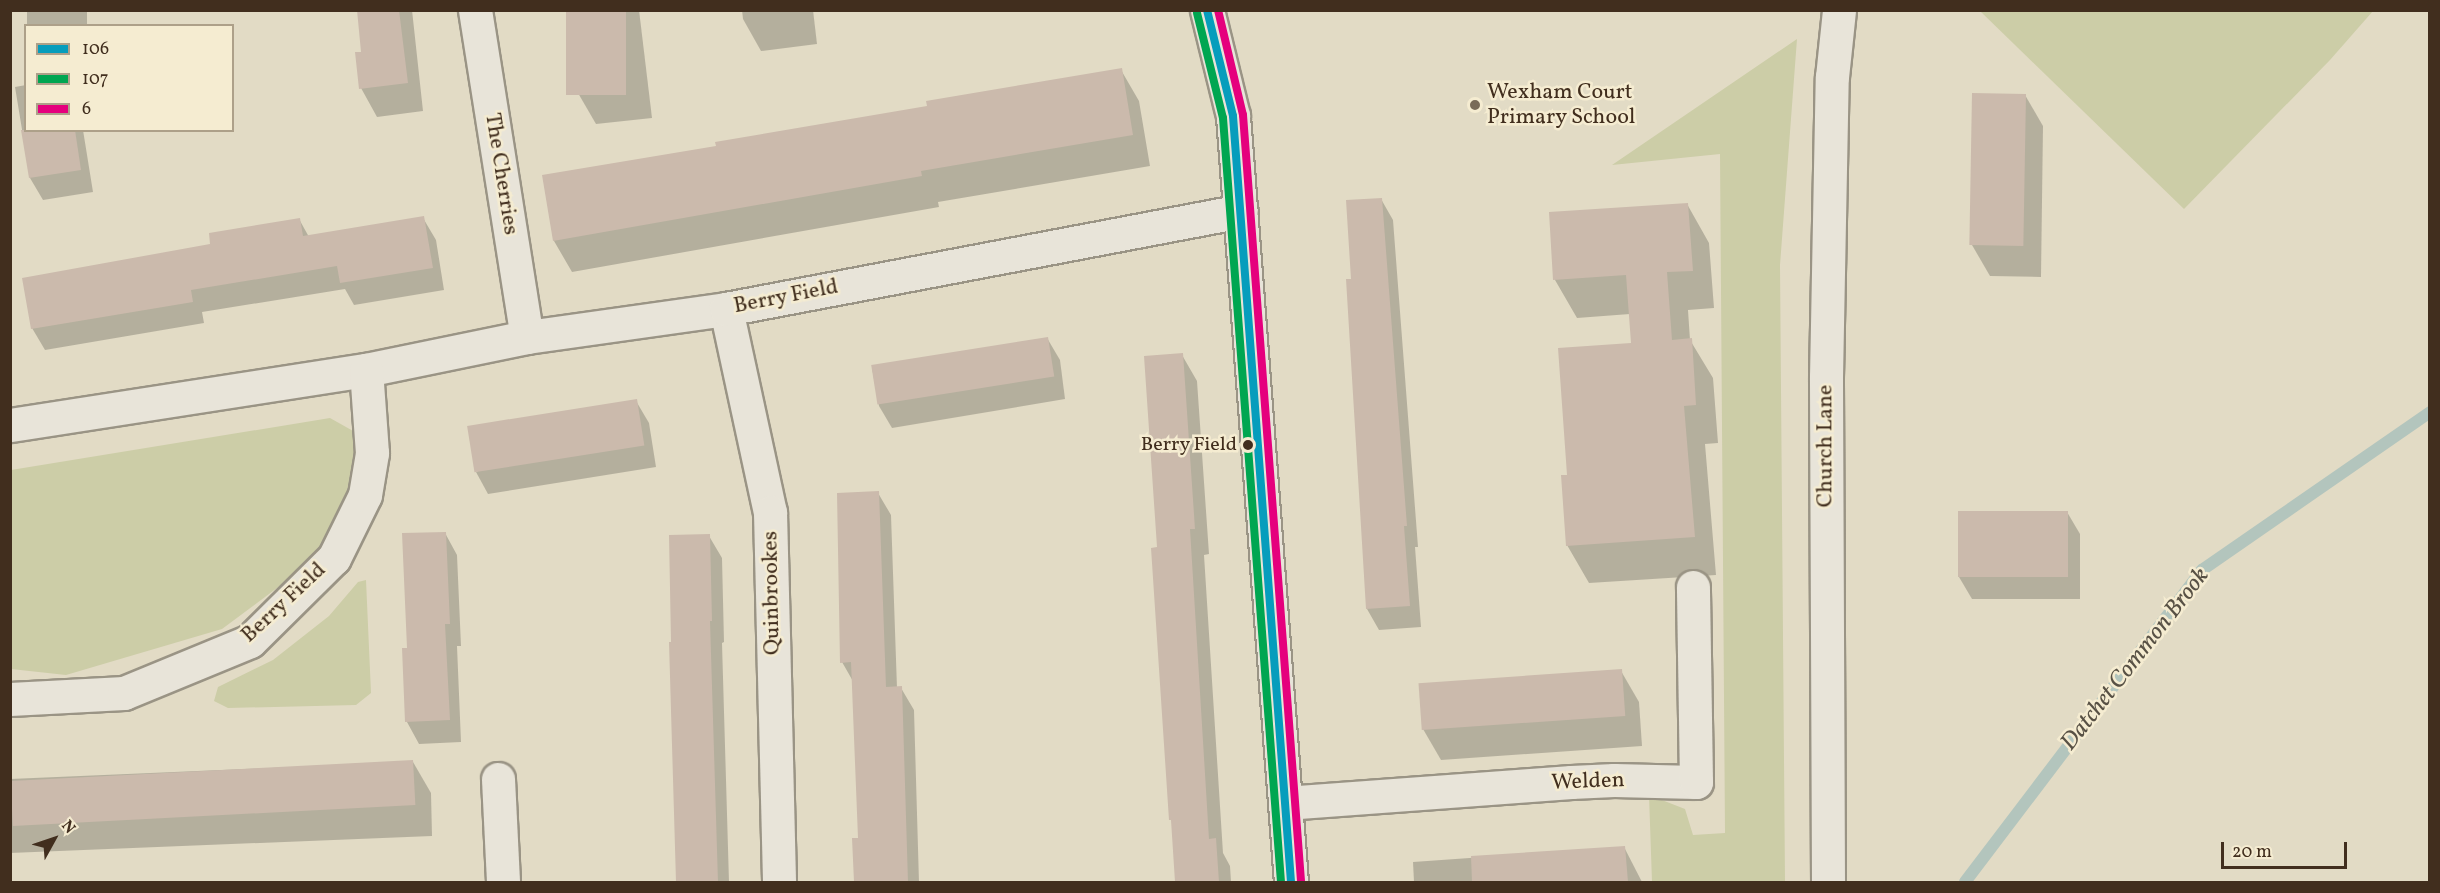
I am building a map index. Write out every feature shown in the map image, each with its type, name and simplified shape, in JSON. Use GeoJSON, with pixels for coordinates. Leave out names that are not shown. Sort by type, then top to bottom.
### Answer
{"type":"FeatureCollection","features":[{"type":"Feature","properties":{"kind":"street","name":"The Cherries"},"geometry":{"type":"LineString","coordinates":[[475,10],[527,337]]}},
{"type":"Feature","properties":{"kind":"street"},"geometry":{"type":"LineString","coordinates":[[1207,10],[1233,116],[1291,882]]}},
{"type":"Feature","properties":{"kind":"street","name":"Church Lane"},"geometry":{"type":"LineString","coordinates":[[1828,882],[1826,377],[1832,77],[1839,10]]}},
{"type":"Feature","properties":{"kind":"street","name":"Berry Field"},"geometry":{"type":"LineString","coordinates":[[10,425],[366,370],[527,337],[726,309],[1241,211]]}},
{"type":"Feature","properties":{"kind":"street","name":"Quinbrookes"},"geometry":{"type":"LineString","coordinates":[[726,309],[770,512],[779,882]]}},
{"type":"Feature","properties":{"kind":"street","name":"Berry Field"},"geometry":{"type":"LineString","coordinates":[[10,699],[124,693],[250,641],[334,558],[365,495],[372,453],[366,370]]}},
{"type":"Feature","properties":{"kind":"street","name":"Welden"},"geometry":{"type":"LineString","coordinates":[[1285,803],[1571,782],[1614,780],[1696,782],[1693,587]]}},
{"type":"Feature","properties":{"kind":"street"},"geometry":{"type":"LineString","coordinates":[[498,778],[503,882]]}},
{"type":"Feature","properties":{"kind":"green space"},"geometry":{"type":"Polygon","coordinates":[[[1980,11],[2373,11],[2330,60],[2184,209],[1980,11]]]}},
{"type":"Feature","properties":{"kind":"green space"},"geometry":{"type":"Polygon","coordinates":[[[1797,39],[1780,265],[1785,882],[1652,882],[1649,795],[1685,809],[1693,835],[1725,833],[1720,154],[1612,165],[1797,39]]]}},
{"type":"Feature","properties":{"kind":"green space"},"geometry":{"type":"Polygon","coordinates":[[[330,418],[362,436],[340,527],[281,585],[222,629],[66,675],[11,669],[11,470],[330,418]]]}},
{"type":"Feature","properties":{"kind":"green space"},"geometry":{"type":"Polygon","coordinates":[[[366,580],[371,693],[356,705],[228,708],[214,701],[218,687],[273,660],[329,616],[358,582],[366,580]]]}},
{"type":"Feature","properties":{"kind":"building"},"geometry":{"type":"Polygon","coordinates":[[[357,10],[399,10],[408,83],[359,89],[355,52],[361,52],[357,10]]]}},
{"type":"Feature","properties":{"kind":"building"},"geometry":{"type":"Polygon","coordinates":[[[566,10],[626,10],[626,95],[566,95],[566,10]]]}},
{"type":"Feature","properties":{"kind":"building"},"geometry":{"type":"Polygon","coordinates":[[[1122,68],[1133,135],[921,171],[922,176],[553,241],[542,175],[716,146],[715,142],[927,106],[926,101],[1122,68]]]}},
{"type":"Feature","properties":{"kind":"building"},"geometry":{"type":"Polygon","coordinates":[[[1972,93],[2026,94],[2023,246],[1969,245],[1972,93]]]}},
{"type":"Feature","properties":{"kind":"building"},"geometry":{"type":"Polygon","coordinates":[[[21,130],[24,132],[75,132],[81,170],[29,178],[21,130]]]}},
{"type":"Feature","properties":{"kind":"building"},"geometry":{"type":"Polygon","coordinates":[[[1382,198],[1407,526],[1404,526],[1410,606],[1366,609],[1346,279],[1351,279],[1346,200],[1382,198]]]}},
{"type":"Feature","properties":{"kind":"building"},"geometry":{"type":"Polygon","coordinates":[[[1688,203],[1693,271],[1667,272],[1672,340],[1692,338],[1696,405],[1684,406],[1695,537],[1566,546],[1561,475],[1567,475],[1558,348],[1631,343],[1626,275],[1553,280],[1549,212],[1688,203]]]}},
{"type":"Feature","properties":{"kind":"building"},"geometry":{"type":"Polygon","coordinates":[[[424,216],[433,268],[340,283],[337,266],[191,290],[193,302],[31,329],[22,278],[210,244],[209,233],[300,218],[303,236],[424,216]]]}},
{"type":"Feature","properties":{"kind":"building"},"geometry":{"type":"Polygon","coordinates":[[[1048,337],[1054,377],[877,405],[871,365],[1048,337]]]}},
{"type":"Feature","properties":{"kind":"building"},"geometry":{"type":"Polygon","coordinates":[[[1183,353],[1195,529],[1190,529],[1209,839],[1216,838],[1219,882],[1175,882],[1171,820],[1169,820],[1151,548],[1157,547],[1144,356],[1183,353]]]}},
{"type":"Feature","properties":{"kind":"building"},"geometry":{"type":"Polygon","coordinates":[[[637,399],[644,445],[474,472],[467,426],[637,399]]]}},
{"type":"Feature","properties":{"kind":"building"},"geometry":{"type":"Polygon","coordinates":[[[879,491],[886,687],[902,686],[908,882],[854,882],[852,838],[858,838],[851,662],[840,663],[837,493],[879,491]]]}},
{"type":"Feature","properties":{"kind":"building"},"geometry":{"type":"Polygon","coordinates":[[[1958,511],[2068,511],[2068,577],[1958,577],[1958,511]]]}},
{"type":"Feature","properties":{"kind":"building"},"geometry":{"type":"Polygon","coordinates":[[[446,532],[450,624],[445,624],[450,720],[405,722],[402,648],[407,648],[402,533],[446,532]]]}},
{"type":"Feature","properties":{"kind":"building"},"geometry":{"type":"Polygon","coordinates":[[[710,534],[712,621],[710,621],[718,882],[676,882],[669,642],[671,642],[669,535],[710,534]]]}},
{"type":"Feature","properties":{"kind":"building"},"geometry":{"type":"Polygon","coordinates":[[[1622,669],[1625,716],[1422,730],[1418,683],[1622,669]]]}},
{"type":"Feature","properties":{"kind":"building"},"geometry":{"type":"Polygon","coordinates":[[[413,760],[415,805],[13,826],[11,781],[413,760]]]}},
{"type":"Feature","properties":{"kind":"building"},"geometry":{"type":"Polygon","coordinates":[[[1625,846],[1628,882],[1472,882],[1471,856],[1625,846]]]}},
{"type":"Feature","properties":{"kind":"waterway","name":"Datchet Common Brook"},"geometry":{"type":"LineString","coordinates":[[1965,882],[2202,570],[2430,412]]}},
{"type":"Feature","properties":{"kind":"transit line","name":"106"},"geometry":{"type":"LineString","coordinates":[[1207,10],[1233,116],[1291,882]]}},
{"type":"Feature","properties":{"kind":"transit line","name":"6"},"geometry":{"type":"LineString","coordinates":[[1218,10],[1243,115],[1301,881]]}},
{"type":"Feature","properties":{"kind":"transit line","name":"107"},"geometry":{"type":"LineString","coordinates":[[1197,13],[1223,118],[1281,882]]}},
{"type":"Feature","properties":{"kind":"place","name":"Wexham Court Primary School"},"geometry":{"type":"Point","coordinates":[1475,105]}},
{"type":"Feature","properties":{"kind":"place","name":"Berry Field"},"geometry":{"type":"Point","coordinates":[1248,445]}}]}
